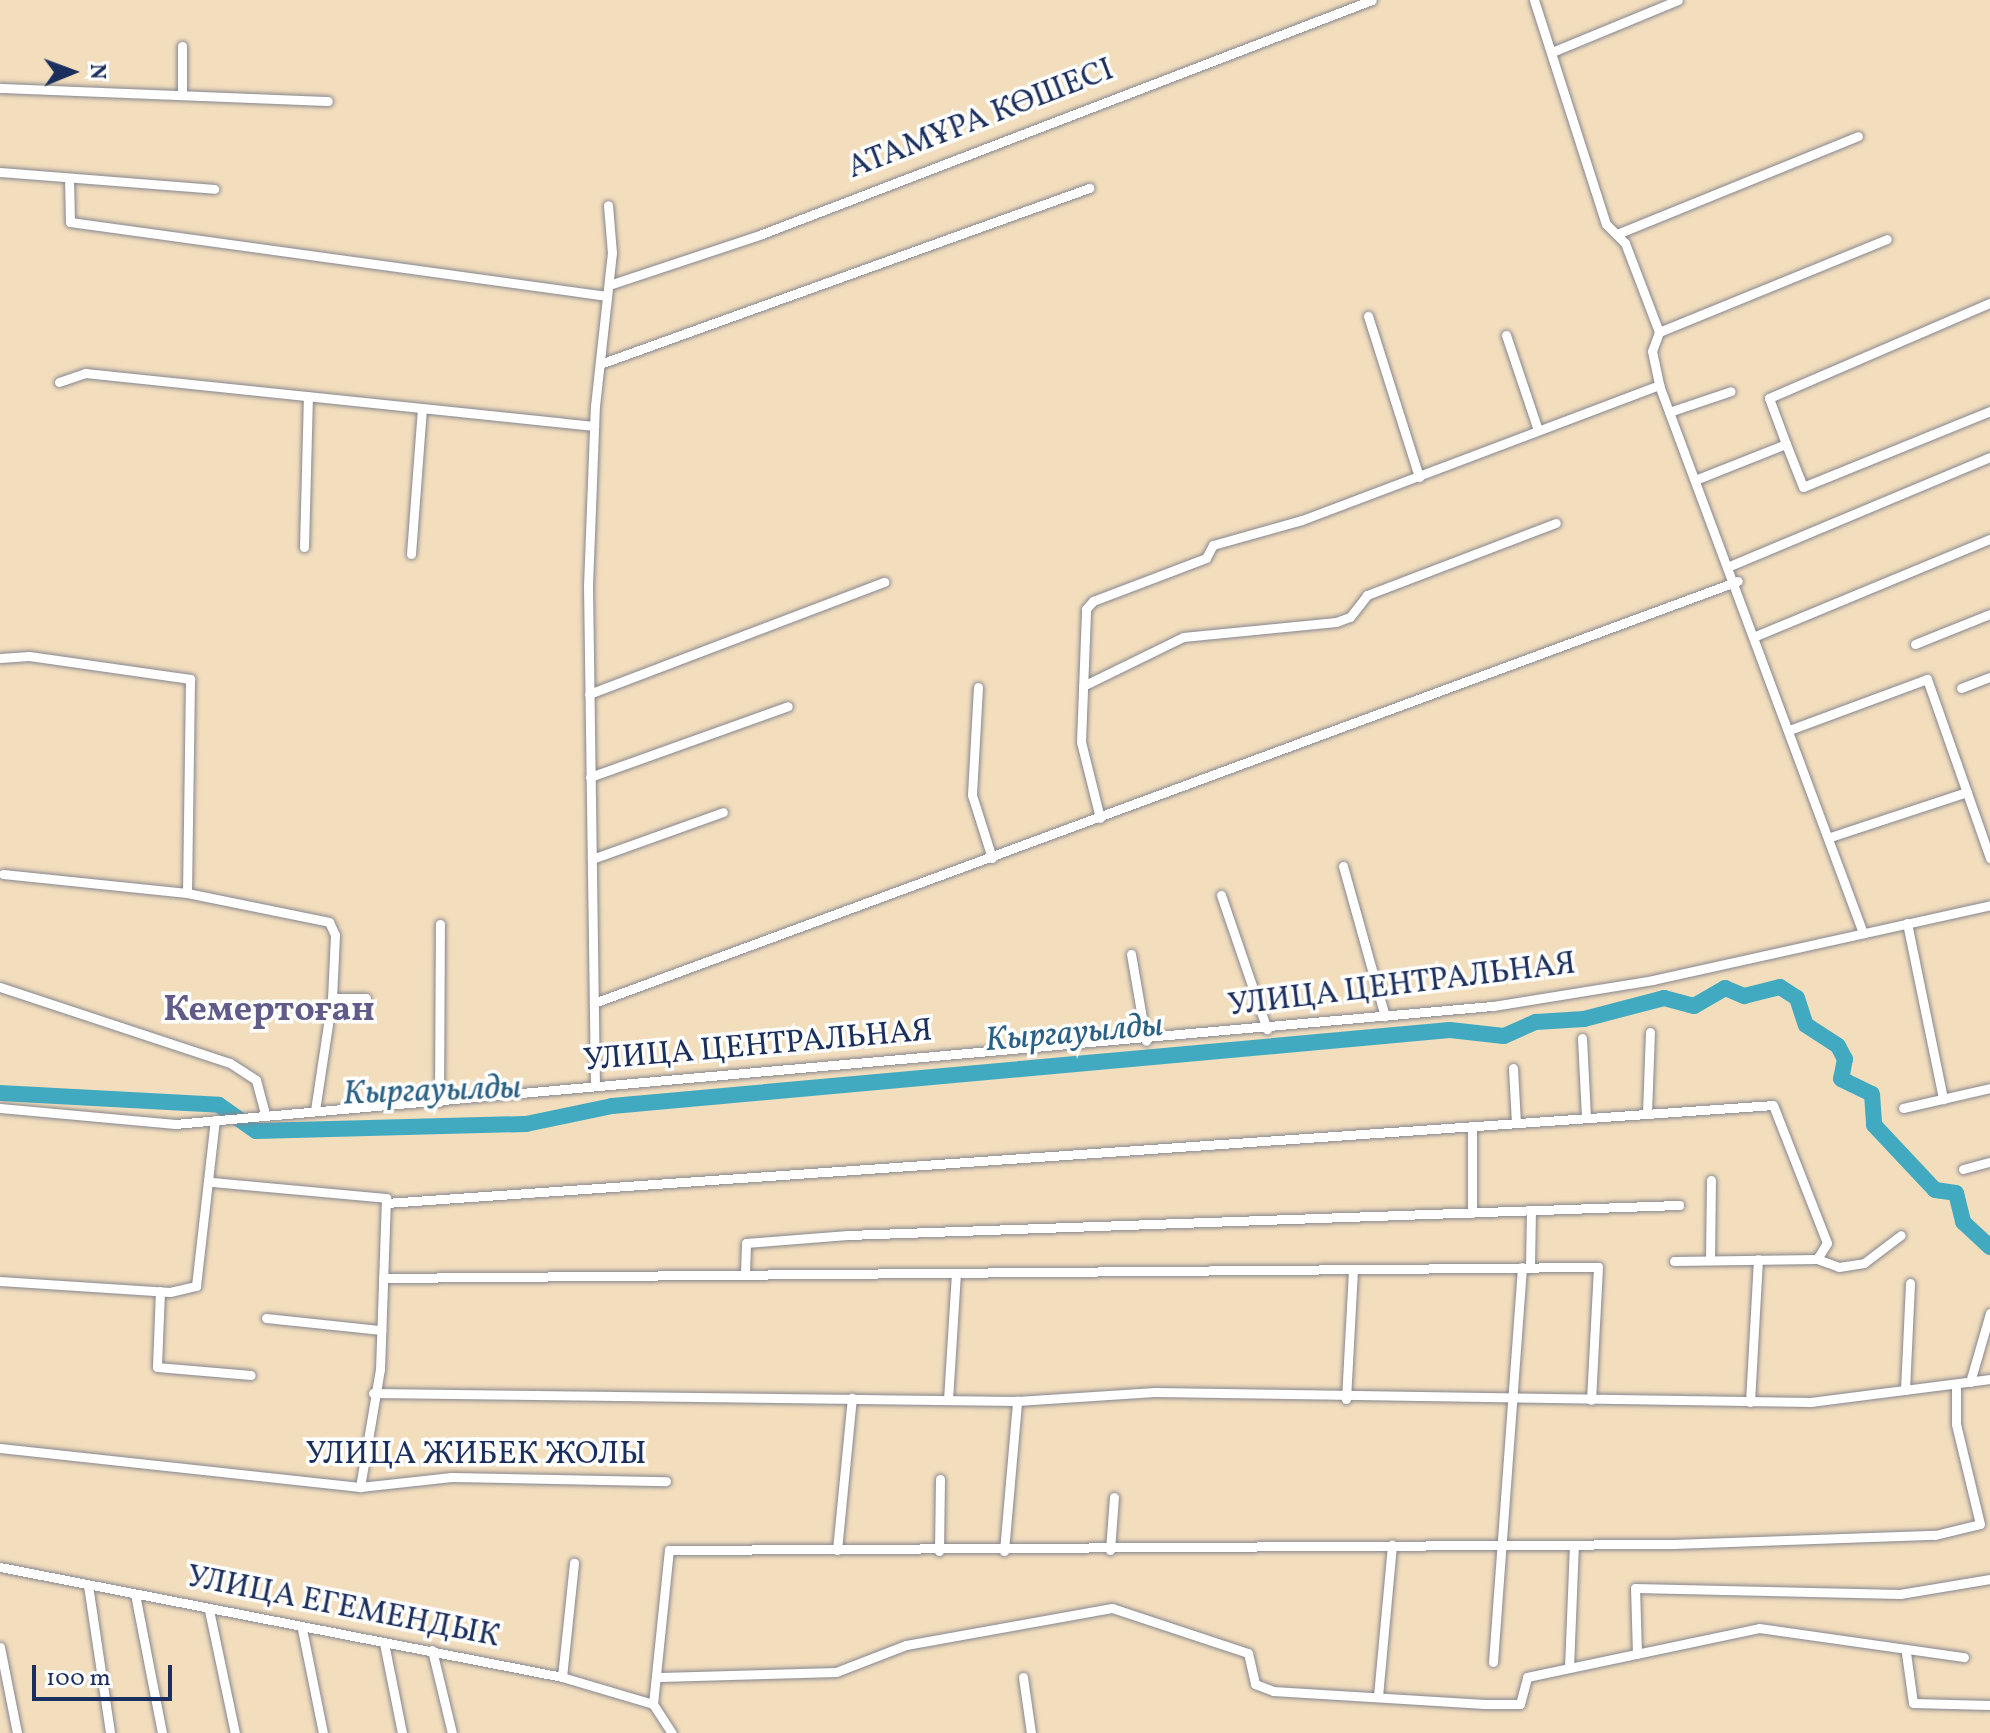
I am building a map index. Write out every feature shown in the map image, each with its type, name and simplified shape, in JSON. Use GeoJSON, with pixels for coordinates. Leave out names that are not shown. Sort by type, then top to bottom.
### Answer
{"type":"FeatureCollection","features":[{"type":"Feature","properties":{"kind":"street","name":"АТАМҰРА КӨШЕСІ"},"geometry":{"type":"LineString","coordinates":[[609,285],[762,234],[1372,0]]}},
{"type":"Feature","properties":{"kind":"street"},"geometry":{"type":"LineString","coordinates":[[1534,0],[1606,224],[1617,234],[1659,332],[1652,351],[1659,385],[1738,581],[1863,933]]}},
{"type":"Feature","properties":{"kind":"street"},"geometry":{"type":"LineString","coordinates":[[1552,52],[1678,0]]}},
{"type":"Feature","properties":{"kind":"street"},"geometry":{"type":"LineString","coordinates":[[182,46],[182,95]]}},
{"type":"Feature","properties":{"kind":"street"},"geometry":{"type":"LineString","coordinates":[[0,88],[328,101]]}},
{"type":"Feature","properties":{"kind":"street"},"geometry":{"type":"LineString","coordinates":[[1617,234],[1858,136]]}},
{"type":"Feature","properties":{"kind":"street"},"geometry":{"type":"LineString","coordinates":[[0,172],[214,189]]}},
{"type":"Feature","properties":{"kind":"street"},"geometry":{"type":"LineString","coordinates":[[69,178],[70,222],[607,296]]}},
{"type":"Feature","properties":{"kind":"street"},"geometry":{"type":"LineString","coordinates":[[600,364],[1089,188]]}},
{"type":"Feature","properties":{"kind":"street"},"geometry":{"type":"LineString","coordinates":[[595,1086],[589,694],[594,426],[609,285],[608,205]]}},
{"type":"Feature","properties":{"kind":"street"},"geometry":{"type":"LineString","coordinates":[[1659,332],[1887,239]]}},
{"type":"Feature","properties":{"kind":"street"},"geometry":{"type":"LineString","coordinates":[[1990,303],[1769,398],[1803,487],[1990,411]]}},
{"type":"Feature","properties":{"kind":"street"},"geometry":{"type":"LineString","coordinates":[[1368,316],[1419,477]]}},
{"type":"Feature","properties":{"kind":"street"},"geometry":{"type":"LineString","coordinates":[[1506,335],[1537,427]]}},
{"type":"Feature","properties":{"kind":"street"},"geometry":{"type":"LineString","coordinates":[[59,382],[85,373],[594,426]]}},
{"type":"Feature","properties":{"kind":"street"},"geometry":{"type":"LineString","coordinates":[[1100,818],[1082,756],[1086,609],[1093,601],[1206,558],[1213,545],[1419,477],[1537,427],[1659,385]]}},
{"type":"Feature","properties":{"kind":"street"},"geometry":{"type":"LineString","coordinates":[[1669,412],[1731,391]]}},
{"type":"Feature","properties":{"kind":"street"},"geometry":{"type":"LineString","coordinates":[[304,547],[308,396]]}},
{"type":"Feature","properties":{"kind":"street"},"geometry":{"type":"LineString","coordinates":[[411,554],[422,408]]}},
{"type":"Feature","properties":{"kind":"street"},"geometry":{"type":"LineString","coordinates":[[1695,480],[1786,444]]}},
{"type":"Feature","properties":{"kind":"street"},"geometry":{"type":"LineString","coordinates":[[1732,565],[1990,457]]}},
{"type":"Feature","properties":{"kind":"street"},"geometry":{"type":"LineString","coordinates":[[1083,686],[1183,637],[1336,622],[1367,595],[1556,523]]}},
{"type":"Feature","properties":{"kind":"street"},"geometry":{"type":"LineString","coordinates":[[1758,635],[1990,539]]}},
{"type":"Feature","properties":{"kind":"street"},"geometry":{"type":"LineString","coordinates":[[594,1003],[1738,581]]}},
{"type":"Feature","properties":{"kind":"street"},"geometry":{"type":"LineString","coordinates":[[589,694],[884,582]]}},
{"type":"Feature","properties":{"kind":"street"},"geometry":{"type":"LineString","coordinates":[[1915,644],[1990,614]]}},
{"type":"Feature","properties":{"kind":"street"},"geometry":{"type":"LineString","coordinates":[[0,658],[29,656],[190,679],[187,893]]}},
{"type":"Feature","properties":{"kind":"street"},"geometry":{"type":"LineString","coordinates":[[1961,688],[1990,677]]}},
{"type":"Feature","properties":{"kind":"street"},"geometry":{"type":"LineString","coordinates":[[1792,729],[1927,679],[1990,858]]}},
{"type":"Feature","properties":{"kind":"street"},"geometry":{"type":"LineString","coordinates":[[978,687],[972,795],[992,858]]}},
{"type":"Feature","properties":{"kind":"street"},"geometry":{"type":"LineString","coordinates":[[590,777],[788,706]]}},
{"type":"Feature","properties":{"kind":"street"},"geometry":{"type":"LineString","coordinates":[[1830,837],[1967,792]]}},
{"type":"Feature","properties":{"kind":"street"},"geometry":{"type":"LineString","coordinates":[[592,859],[723,812]]}},
{"type":"Feature","properties":{"kind":"street"},"geometry":{"type":"LineString","coordinates":[[1343,866],[1385,1016]]}},
{"type":"Feature","properties":{"kind":"street"},"geometry":{"type":"LineString","coordinates":[[3,874],[187,893],[329,922],[335,935],[332,998],[315,1110]]}},
{"type":"Feature","properties":{"kind":"street"},"geometry":{"type":"LineString","coordinates":[[1221,895],[1267,1029]]}},
{"type":"Feature","properties":{"kind":"street","name":"УЛИЦА ЦЕНТРАЛЬНАЯ"},"geometry":{"type":"LineString","coordinates":[[0,1108],[152,1123],[215,1120],[1267,1029],[1566,995],[1990,905]]}},
{"type":"Feature","properties":{"kind":"street"},"geometry":{"type":"LineString","coordinates":[[1907,923],[1943,1099]]}},
{"type":"Feature","properties":{"kind":"street"},"geometry":{"type":"LineString","coordinates":[[439,1102],[440,924]]}},
{"type":"Feature","properties":{"kind":"street"},"geometry":{"type":"LineString","coordinates":[[1131,954],[1146,1041]]}},
{"type":"Feature","properties":{"kind":"street"},"geometry":{"type":"LineString","coordinates":[[0,987],[230,1063],[256,1080],[265,1114]]}},
{"type":"Feature","properties":{"kind":"street"},"geometry":{"type":"LineString","coordinates":[[332,998],[366,998]]}},
{"type":"Feature","properties":{"kind":"street"},"geometry":{"type":"LineString","coordinates":[[1647,1113],[1650,1032]]}},
{"type":"Feature","properties":{"kind":"street"},"geometry":{"type":"LineString","coordinates":[[1582,1038],[1586,1118]]}},
{"type":"Feature","properties":{"kind":"street"},"geometry":{"type":"LineString","coordinates":[[1513,1068],[1516,1123]]}},
{"type":"Feature","properties":{"kind":"street"},"geometry":{"type":"LineString","coordinates":[[1903,1108],[1990,1088]]}},
{"type":"Feature","properties":{"kind":"street"},"geometry":{"type":"LineString","coordinates":[[211,1182],[323,1188],[386,1203],[1773,1105],[1827,1243],[1817,1259]]}},
{"type":"Feature","properties":{"kind":"street"},"geometry":{"type":"LineString","coordinates":[[0,1281],[188,1292],[201,1279],[215,1120]]}},
{"type":"Feature","properties":{"kind":"street"},"geometry":{"type":"LineString","coordinates":[[1472,1126],[1472,1213]]}},
{"type":"Feature","properties":{"kind":"street"},"geometry":{"type":"LineString","coordinates":[[1963,1169],[1990,1162]]}},
{"type":"Feature","properties":{"kind":"street"},"geometry":{"type":"LineString","coordinates":[[1710,1260],[1711,1180]]}},
{"type":"Feature","properties":{"kind":"street"},"geometry":{"type":"LineString","coordinates":[[360,1487],[381,1330],[386,1203]]}},
{"type":"Feature","properties":{"kind":"street"},"geometry":{"type":"LineString","coordinates":[[745,1273],[746,1243],[1679,1205]]}},
{"type":"Feature","properties":{"kind":"street"},"geometry":{"type":"LineString","coordinates":[[1493,1662],[1511,1400],[1531,1210]]}},
{"type":"Feature","properties":{"kind":"street"},"geometry":{"type":"LineString","coordinates":[[1674,1261],[1817,1259],[1839,1267],[1864,1263],[1901,1235]]}},
{"type":"Feature","properties":{"kind":"street"},"geometry":{"type":"LineString","coordinates":[[1750,1402],[1758,1259]]}},
{"type":"Feature","properties":{"kind":"street"},"geometry":{"type":"LineString","coordinates":[[383,1278],[1598,1267],[1591,1400]]}},
{"type":"Feature","properties":{"kind":"street"},"geometry":{"type":"LineString","coordinates":[[1346,1399],[1353,1269]]}},
{"type":"Feature","properties":{"kind":"street"},"geometry":{"type":"LineString","coordinates":[[948,1400],[956,1273]]}},
{"type":"Feature","properties":{"kind":"street"},"geometry":{"type":"LineString","coordinates":[[1905,1390],[1910,1283]]}},
{"type":"Feature","properties":{"kind":"street"},"geometry":{"type":"LineString","coordinates":[[160,1291],[157,1367],[251,1375]]}},
{"type":"Feature","properties":{"kind":"street"},"geometry":{"type":"LineString","coordinates":[[1970,1382],[1990,1313]]}},
{"type":"Feature","properties":{"kind":"street"},"geometry":{"type":"LineString","coordinates":[[266,1318],[381,1330]]}},
{"type":"Feature","properties":{"kind":"street"},"geometry":{"type":"LineString","coordinates":[[373,1393],[1017,1401],[1155,1392],[1346,1399],[1750,1402],[1905,1390],[1990,1379]]}},
{"type":"Feature","properties":{"kind":"street"},"geometry":{"type":"LineString","coordinates":[[653,1704],[660,1677],[669,1550],[1110,1550],[1905,1538],[1980,1524],[1956,1424],[1956,1384]]}},
{"type":"Feature","properties":{"kind":"street"},"geometry":{"type":"LineString","coordinates":[[837,1550],[852,1398]]}},
{"type":"Feature","properties":{"kind":"street"},"geometry":{"type":"LineString","coordinates":[[1004,1551],[1017,1401]]}},
{"type":"Feature","properties":{"kind":"street","name":"УЛИЦА ЖИБЕК ЖОЛЫ"},"geometry":{"type":"LineString","coordinates":[[0,1448],[360,1487],[451,1477],[666,1481]]}},
{"type":"Feature","properties":{"kind":"street"},"geometry":{"type":"LineString","coordinates":[[939,1551],[940,1479]]}},
{"type":"Feature","properties":{"kind":"street"},"geometry":{"type":"LineString","coordinates":[[1110,1550],[1114,1497]]}},
{"type":"Feature","properties":{"kind":"street"},"geometry":{"type":"LineString","coordinates":[[1378,1696],[1392,1545]]}},
{"type":"Feature","properties":{"kind":"street"},"geometry":{"type":"LineString","coordinates":[[1569,1668],[1574,1545]]}},
{"type":"Feature","properties":{"kind":"street"},"geometry":{"type":"LineString","coordinates":[[562,1677],[574,1563]]}},
{"type":"Feature","properties":{"kind":"street","name":"УЛИЦА ЕГЕМЕНДЫК"},"geometry":{"type":"LineString","coordinates":[[0,1567],[302,1629],[432,1650],[562,1677],[653,1704],[669,1719],[672,1733]]}},
{"type":"Feature","properties":{"kind":"street"},"geometry":{"type":"LineString","coordinates":[[1637,1654],[1635,1588],[1900,1594],[1990,1579]]}},
{"type":"Feature","properties":{"kind":"street"},"geometry":{"type":"LineString","coordinates":[[88,1585],[110,1733]]}},
{"type":"Feature","properties":{"kind":"street"},"geometry":{"type":"LineString","coordinates":[[135,1594],[162,1733]]}},
{"type":"Feature","properties":{"kind":"street"},"geometry":{"type":"LineString","coordinates":[[660,1677],[836,1672],[906,1645],[1125,1608],[1248,1653],[1263,1688],[1511,1706],[1524,1697],[1527,1677],[1772,1627],[1906,1653],[1964,1657]]}},
{"type":"Feature","properties":{"kind":"street"},"geometry":{"type":"LineString","coordinates":[[209,1610],[235,1733]]}},
{"type":"Feature","properties":{"kind":"street"},"geometry":{"type":"LineString","coordinates":[[302,1629],[323,1733]]}},
{"type":"Feature","properties":{"kind":"street"},"geometry":{"type":"LineString","coordinates":[[384,1643],[402,1733]]}},
{"type":"Feature","properties":{"kind":"street"},"geometry":{"type":"LineString","coordinates":[[0,1647],[17,1733]]}},
{"type":"Feature","properties":{"kind":"street"},"geometry":{"type":"LineString","coordinates":[[432,1650],[452,1733]]}},
{"type":"Feature","properties":{"kind":"street"},"geometry":{"type":"LineString","coordinates":[[1906,1653],[1913,1703],[1990,1705]]}},
{"type":"Feature","properties":{"kind":"street"},"geometry":{"type":"LineString","coordinates":[[1023,1677],[1031,1733]]}},
{"type":"Feature","properties":{"kind":"street"},"geometry":{"type":"LineString","coordinates":[[0,1704],[11,1705]]}},
{"type":"Feature","properties":{"kind":"waterway","name":"Кыргауылды"},"geometry":{"type":"LineString","coordinates":[[0,1093],[219,1105],[256,1131],[526,1124],[612,1106],[1450,1030],[1504,1036],[1536,1022],[1584,1019],[1664,998],[1694,1006],[1725,988],[1744,996],[1780,987],[1797,998],[1806,1025],[1838,1046],[1845,1059],[1841,1079],[1872,1094],[1874,1125],[1935,1190],[1956,1193],[1963,1222],[1990,1247]]}},
{"type":"Feature","properties":{"kind":"district","name":"Кемертоған"},"geometry":{"type":"Point","coordinates":[269,1012]}}]}
